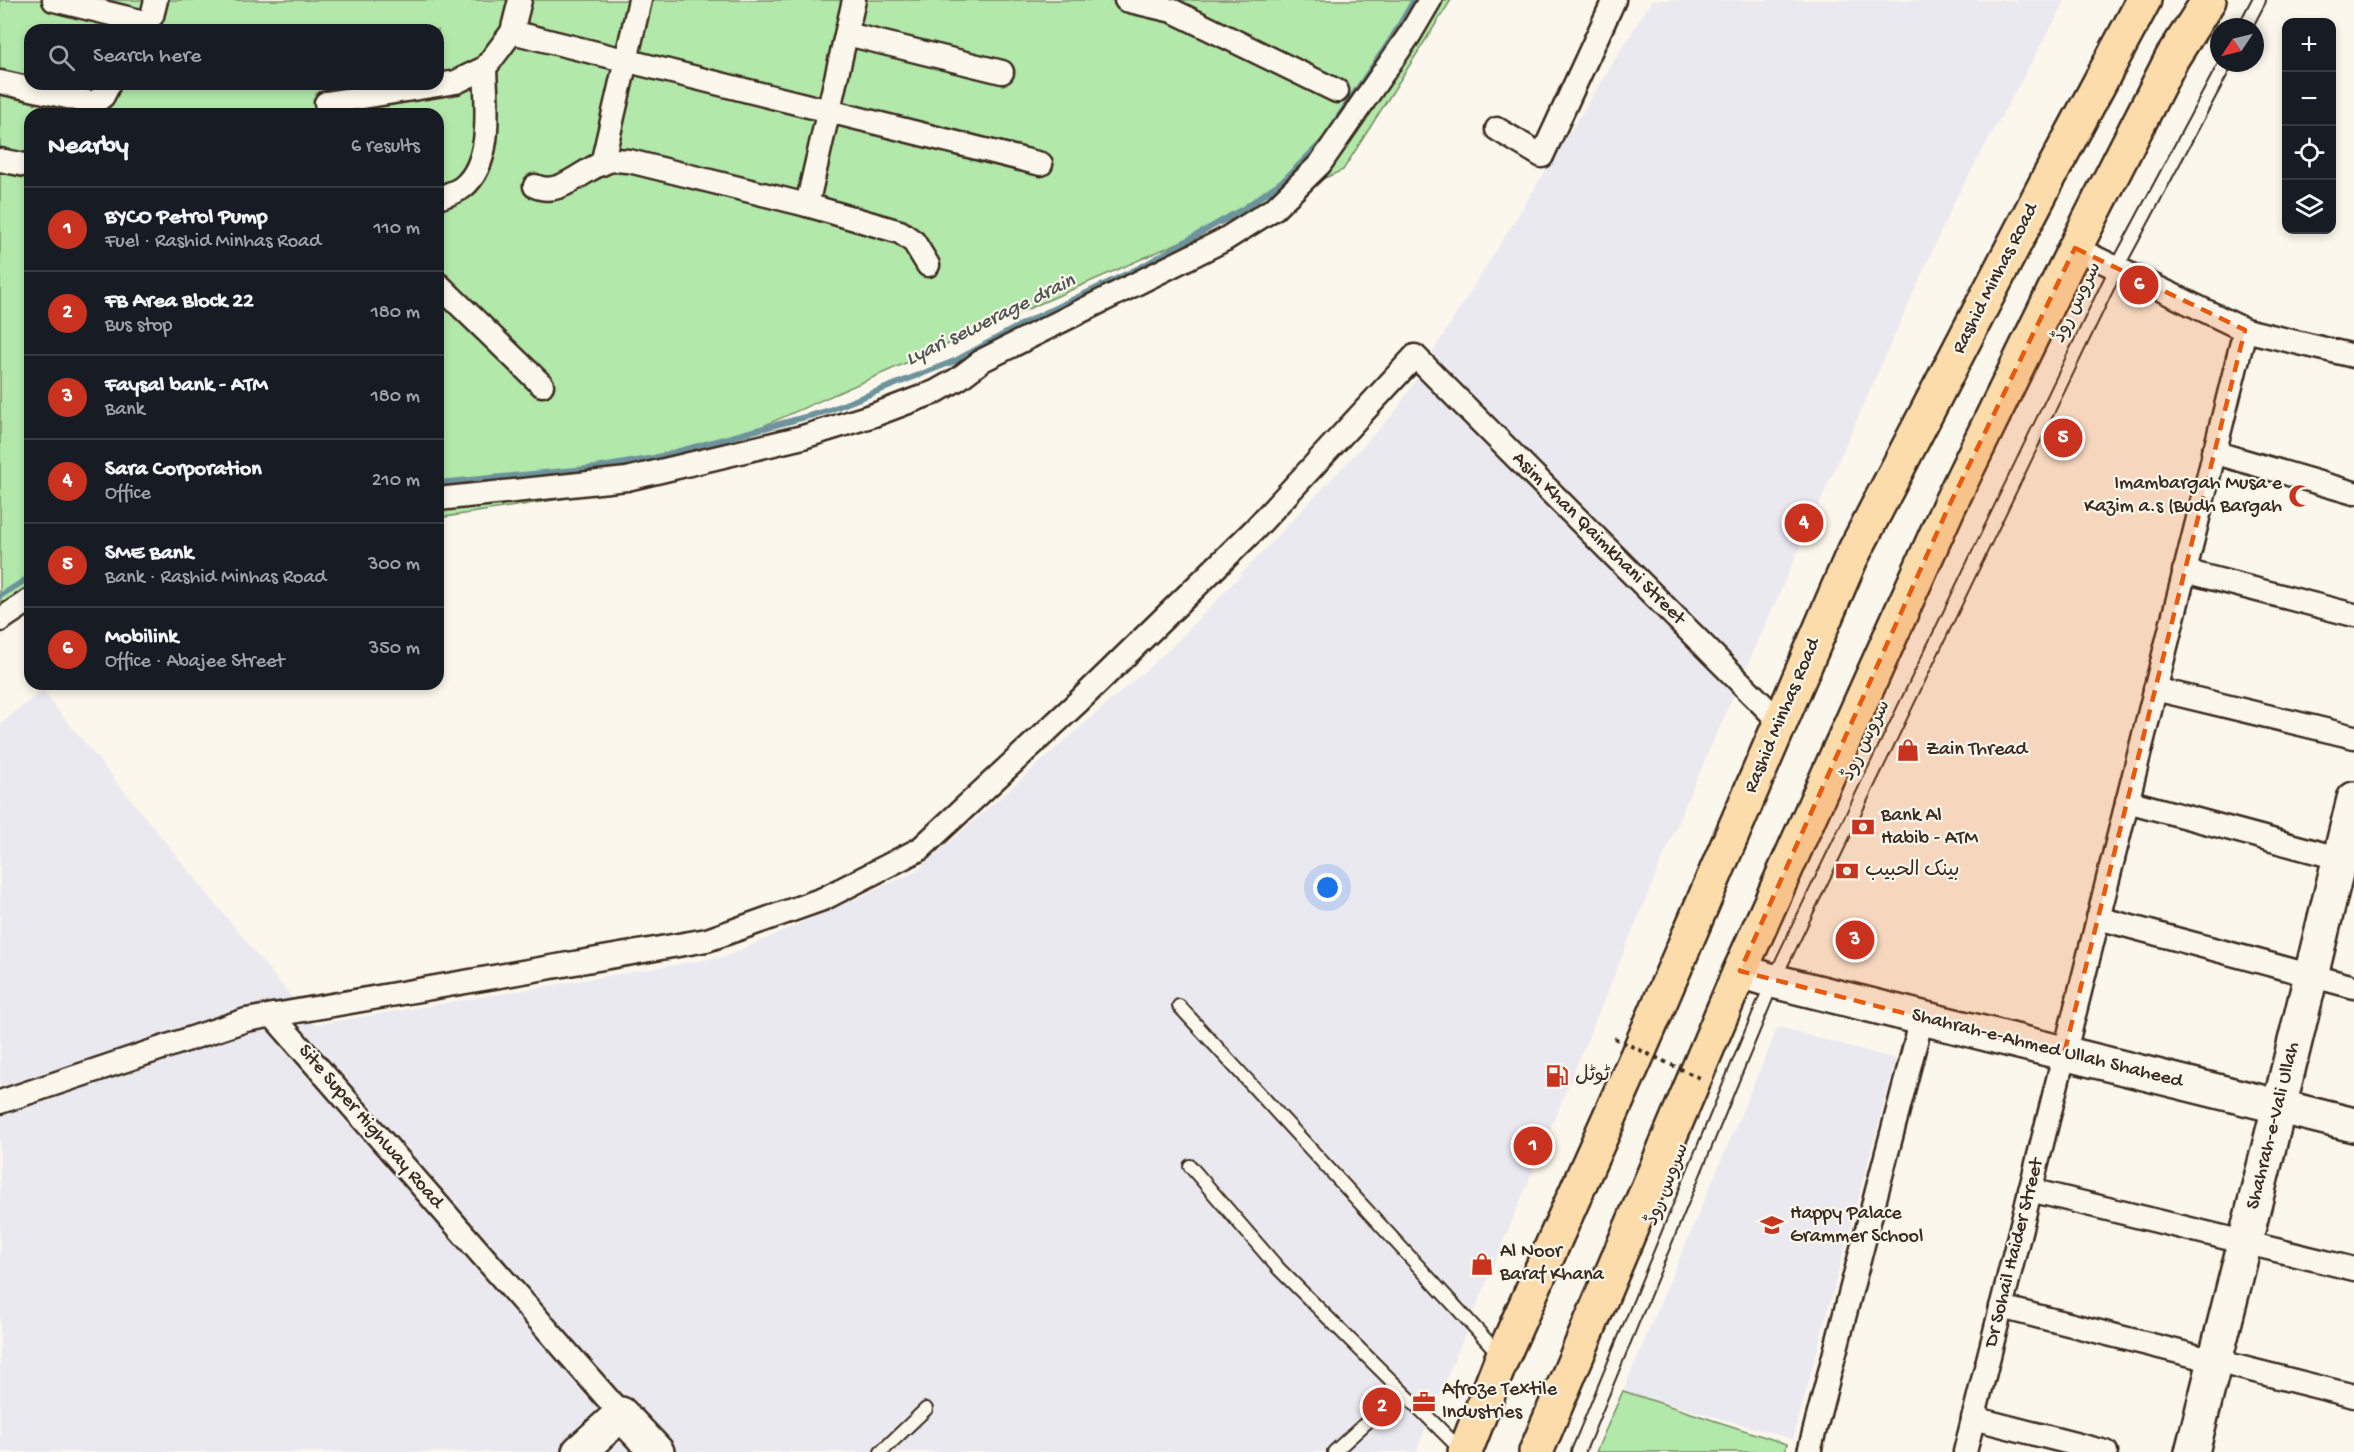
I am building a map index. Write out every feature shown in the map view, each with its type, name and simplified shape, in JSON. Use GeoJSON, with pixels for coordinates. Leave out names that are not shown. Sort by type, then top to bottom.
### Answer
{"type":"FeatureCollection","features":[{"type":"Feature","properties":{"kind":"main road","name":"Rashid Minhas Road"},"geometry":{"type":"LineString","coordinates":[[1463,1452],[1502,1358],[1640,1049],[1851,558],[2144,0]]}},
{"type":"Feature","properties":{"kind":"main road"},"geometry":{"type":"LineString","coordinates":[[1536,1452],[1740,970],[1949,506],[2075,248],[2172,58],[2210,0]]}},
{"type":"Feature","properties":{"kind":"main road"},"geometry":{"type":"LineString","coordinates":[[2172,58],[2223,0]]}},
{"type":"Feature","properties":{"kind":"street"},"geometry":{"type":"LineString","coordinates":[[54,0],[132,24]]}},
{"type":"Feature","properties":{"kind":"street"},"geometry":{"type":"LineString","coordinates":[[141,24],[152,16],[156,0]]}},
{"type":"Feature","properties":{"kind":"street"},"geometry":{"type":"LineString","coordinates":[[444,84],[456,82],[485,68],[512,32],[520,0]]}},
{"type":"Feature","properties":{"kind":"street"},"geometry":{"type":"LineString","coordinates":[[602,164],[640,0]]}},
{"type":"Feature","properties":{"kind":"street"},"geometry":{"type":"LineString","coordinates":[[807,206],[855,0]]}},
{"type":"Feature","properties":{"kind":"street"},"geometry":{"type":"LineString","coordinates":[[1126,0],[1173,11],[1337,91]]}},
{"type":"Feature","properties":{"kind":"street"},"geometry":{"type":"LineString","coordinates":[[444,498],[627,479],[803,437],[874,415],[935,392],[958,379],[983,360],[1224,240],[1275,208],[1320,164],[1410,34],[1430,0]]}},
{"type":"Feature","properties":{"kind":"street"},"geometry":{"type":"LineString","coordinates":[[1497,129],[1542,156],[1614,0]]}},
{"type":"Feature","properties":{"kind":"street"},"geometry":{"type":"LineString","coordinates":[[512,32],[1041,164]]}},
{"type":"Feature","properties":{"kind":"street"},"geometry":{"type":"LineString","coordinates":[[847,34],[1002,72]]}},
{"type":"Feature","properties":{"kind":"street"},"geometry":{"type":"LineString","coordinates":[[444,195],[464,187],[480,163],[487,132],[485,68]]}},
{"type":"Feature","properties":{"kind":"street"},"geometry":{"type":"LineString","coordinates":[[0,82],[24,87]]}},
{"type":"Feature","properties":{"kind":"street"},"geometry":{"type":"LineString","coordinates":[[36,90],[94,103],[103,96],[106,90]]}},
{"type":"Feature","properties":{"kind":"street"},"geometry":{"type":"LineString","coordinates":[[326,103],[406,90]]}},
{"type":"Feature","properties":{"kind":"street"},"geometry":{"type":"LineString","coordinates":[[0,160],[24,165]]}},
{"type":"Feature","properties":{"kind":"street"},"geometry":{"type":"LineString","coordinates":[[535,186],[541,189],[558,187],[602,164],[614,160],[629,161],[900,232],[914,242],[928,265]]}},
{"type":"Feature","properties":{"kind":"street"},"geometry":{"type":"LineString","coordinates":[[2075,248],[2245,330],[2354,356]]}},
{"type":"Feature","properties":{"kind":"street"},"geometry":{"type":"LineString","coordinates":[[444,290],[542,385]]}},
{"type":"Feature","properties":{"kind":"street","name":"Dr Sohail Haider Street"},"geometry":{"type":"LineString","coordinates":[[1965,1452],[2245,330]]}},
{"type":"Feature","properties":{"kind":"street","name":"Asim Khan Qaimkhani Street"},"geometry":{"type":"LineString","coordinates":[[272,1015],[707,940],[823,899],[920,849],[1078,702],[1254,530],[1415,356],[1780,722]]}},
{"type":"Feature","properties":{"kind":"street"},"geometry":{"type":"LineString","coordinates":[[2213,452],[2354,493]]}},
{"type":"Feature","properties":{"kind":"street"},"geometry":{"type":"LineString","coordinates":[[2184,571],[2354,615]]}},
{"type":"Feature","properties":{"kind":"street"},"geometry":{"type":"LineString","coordinates":[[0,620],[24,604]]}},
{"type":"Feature","properties":{"kind":"street"},"geometry":{"type":"LineString","coordinates":[[2155,689],[2354,737]]}},
{"type":"Feature","properties":{"kind":"street","name":"Shahrah-e-Vali Ullah"},"geometry":{"type":"LineString","coordinates":[[2192,1452],[2310,976],[2347,861],[2354,799]]}},
{"type":"Feature","properties":{"kind":"street"},"geometry":{"type":"LineString","coordinates":[[2127,801],[2347,861]]}},
{"type":"Feature","properties":{"kind":"street"},"geometry":{"type":"LineString","coordinates":[[2098,918],[2354,987]]}},
{"type":"Feature","properties":{"kind":"street","name":"Shahrah-e-Ahmed Ullah Shaheed"},"geometry":{"type":"LineString","coordinates":[[1740,970],[1773,981],[2354,1125]]}},
{"type":"Feature","properties":{"kind":"street"},"geometry":{"type":"LineString","coordinates":[[0,1102],[246,1020],[272,1015]]}},
{"type":"Feature","properties":{"kind":"street","name":"Site Super Highway Road"},"geometry":{"type":"LineString","coordinates":[[272,1015],[621,1414],[657,1452]]}},
{"type":"Feature","properties":{"kind":"street"},"geometry":{"type":"LineString","coordinates":[[1809,1452],[1922,1018]]}},
{"type":"Feature","properties":{"kind":"street"},"geometry":{"type":"LineString","coordinates":[[2030,1190],[2354,1269]]}},
{"type":"Feature","properties":{"kind":"street"},"geometry":{"type":"LineString","coordinates":[[2001,1307],[2354,1396]]}},
{"type":"Feature","properties":{"kind":"street"},"geometry":{"type":"LineString","coordinates":[[579,1452],[621,1414]]}},
{"type":"Feature","properties":{"kind":"street"},"geometry":{"type":"LineString","coordinates":[[1973,1418],[2106,1452]]}},
{"type":"Feature","properties":{"kind":"lane"},"geometry":{"type":"LineString","coordinates":[[2250,18],[2259,0]]}},
{"type":"Feature","properties":{"kind":"lane","name":"سروس روڈ"},"geometry":{"type":"LineString","coordinates":[[1578,1452],[1773,981],[2116,269],[2221,72]]}},
{"type":"Feature","properties":{"kind":"lane"},"geometry":{"type":"LineString","coordinates":[[1179,1006],[1502,1358]]}},
{"type":"Feature","properties":{"kind":"lane"},"geometry":{"type":"LineString","coordinates":[[1190,1166],[1279,1269],[1463,1452]]}},
{"type":"Feature","properties":{"kind":"lane"},"geometry":{"type":"LineString","coordinates":[[1334,1452],[1401,1391]]}},
{"type":"Feature","properties":{"kind":"lane"},"geometry":{"type":"LineString","coordinates":[[881,1452],[926,1409]]}},
{"type":"Feature","properties":{"kind":"path"},"geometry":{"type":"LineString","coordinates":[[1614,1038],[1702,1078]]}},
{"type":"Feature","properties":{"kind":"highlighted area"},"geometry":{"type":"Polygon","coordinates":[[[2075,248],[2245,330],[2064,1054],[1740,971],[1949,506],[2075,248]]]}},
{"type":"Feature","properties":{"kind":"shaded area"},"geometry":{"type":"Polygon","coordinates":[[[1652,0],[2066,0],[1954,202],[1685,805],[1416,1452],[0,1452],[0,725],[42,690],[314,1025],[727,956],[915,872],[1173,646],[1396,411],[1652,0]]]}},
{"type":"Feature","properties":{"kind":"shaded area","name":"Happy Palace Grammer School"},"geometry":{"type":"Polygon","coordinates":[[[1778,1027],[1896,1059],[1793,1439],[1623,1391],[1778,1027]]]}},
{"type":"Feature","properties":{"kind":"green space"},"geometry":{"type":"Polygon","coordinates":[[[0,0],[1451,0],[1343,170],[618,490],[444,517],[444,108],[24,108],[24,604],[0,625],[0,0]]]}},
{"type":"Feature","properties":{"kind":"green space"},"geometry":{"type":"Polygon","coordinates":[[[1623,1391],[1787,1444],[1785,1452],[1596,1452],[1623,1391]]]}},
{"type":"Feature","properties":{"kind":"waterway","name":"Lyari sewerage drain"},"geometry":{"type":"LineString","coordinates":[[1335,122],[1390,41],[1414,0]]}},
{"type":"Feature","properties":{"kind":"waterway","name":"Lyari sewerage drain"},"geometry":{"type":"LineString","coordinates":[[444,482],[596,468],[654,458],[827,411],[957,360],[1028,321],[1141,267],[1246,207],[1284,180],[1323,141]]}},
{"type":"Feature","properties":{"kind":"waterway","name":"Lyari sewerage drain"},"geometry":{"type":"LineString","coordinates":[[0,596],[24,581]]}},
{"type":"Feature","properties":{"kind":"place","name":"Mobilink"},"geometry":{"type":"Point","coordinates":[2139,285]}},
{"type":"Feature","properties":{"kind":"place","name":"SME Bank"},"geometry":{"type":"Point","coordinates":[2063,438]}},
{"type":"Feature","properties":{"kind":"place","name":"Imambargah Musa e Kazim a.s (Budh Bargah"},"geometry":{"type":"Point","coordinates":[2300,496]}},
{"type":"Feature","properties":{"kind":"place","name":"Sara Corporation"},"geometry":{"type":"Point","coordinates":[1804,523]}},
{"type":"Feature","properties":{"kind":"place","name":"Zain Thread"},"geometry":{"type":"Point","coordinates":[1908,750]}},
{"type":"Feature","properties":{"kind":"place","name":"Bank Al Habib - ATM"},"geometry":{"type":"Point","coordinates":[1863,827]}},
{"type":"Feature","properties":{"kind":"place","name":"بينک الحبيب"},"geometry":{"type":"Point","coordinates":[1847,871]}},
{"type":"Feature","properties":{"kind":"place","name":"Faysal bank - ATM"},"geometry":{"type":"Point","coordinates":[1855,940]}},
{"type":"Feature","properties":{"kind":"place","name":"ٹوٹل"},"geometry":{"type":"Point","coordinates":[1557,1076]}},
{"type":"Feature","properties":{"kind":"place","name":"BYCO Petrol Pump"},"geometry":{"type":"Point","coordinates":[1533,1146]}},
{"type":"Feature","properties":{"kind":"place","name":"Happy Palace Grammer School"},"geometry":{"type":"Point","coordinates":[1772,1225]}},
{"type":"Feature","properties":{"kind":"place","name":"Al Noor Baraf Khana"},"geometry":{"type":"Point","coordinates":[1482,1264]}},
{"type":"Feature","properties":{"kind":"place","name":"Afroze Textile Industries"},"geometry":{"type":"Point","coordinates":[1424,1402]}},
{"type":"Feature","properties":{"kind":"place","name":"FB Area Block 22"},"geometry":{"type":"Point","coordinates":[1382,1407]}}]}
